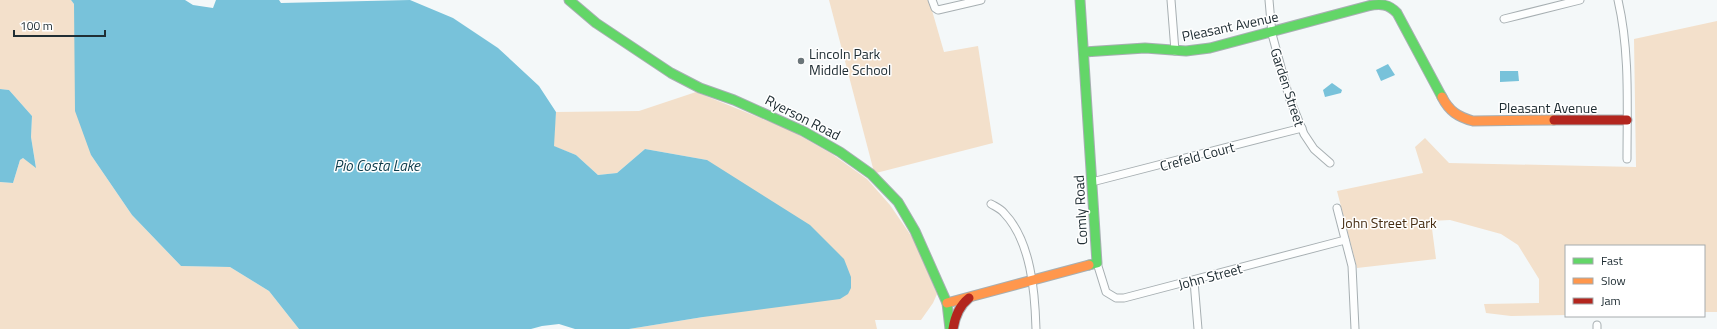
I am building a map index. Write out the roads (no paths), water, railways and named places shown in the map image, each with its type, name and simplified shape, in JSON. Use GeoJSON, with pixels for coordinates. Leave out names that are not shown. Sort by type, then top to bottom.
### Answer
{"type":"FeatureCollection","features":[{"type":"Feature","properties":{"kind":"street","name":"Ryerson Road"},"geometry":{"type":"LineString","coordinates":[[569,0],[596,22],[671,73],[700,88],[740,103],[803,131],[840,152],[871,174],[886,188],[903,210],[922,245],[947,303],[950,329]]}},
{"type":"Feature","properties":{"kind":"street"},"geometry":{"type":"LineString","coordinates":[[932,0],[938,9],[942,10],[982,0]]}},
{"type":"Feature","properties":{"kind":"street","name":"Comly Road"},"geometry":{"type":"LineString","coordinates":[[947,303],[1097,263],[1080,0]]}},
{"type":"Feature","properties":{"kind":"street"},"geometry":{"type":"LineString","coordinates":[[1172,0],[1175,51]]}},
{"type":"Feature","properties":{"kind":"street","name":"Garden Street"},"geometry":{"type":"LineString","coordinates":[[1269,0],[1272,32],[1289,98],[1302,128],[1314,149],[1330,163]]}},
{"type":"Feature","properties":{"kind":"street"},"geometry":{"type":"LineString","coordinates":[[1504,19],[1580,0]]}},
{"type":"Feature","properties":{"kind":"street"},"geometry":{"type":"LineString","coordinates":[[1618,0],[1625,40],[1627,159]]}},
{"type":"Feature","properties":{"kind":"street","name":"Pleasant Avenue"},"geometry":{"type":"LineString","coordinates":[[1084,52],[1145,48],[1186,51],[1210,48],[1272,32],[1367,3],[1383,4],[1391,7],[1397,12],[1448,108],[1461,118],[1480,121],[1627,120]]}},
{"type":"Feature","properties":{"kind":"street","name":"Crefeld Court"},"geometry":{"type":"LineString","coordinates":[[1092,182],[1302,128]]}},
{"type":"Feature","properties":{"kind":"street"},"geometry":{"type":"LineString","coordinates":[[991,204],[1004,212],[1017,229],[1022,239],[1035,299],[1036,329]]}},
{"type":"Feature","properties":{"kind":"street"},"geometry":{"type":"LineString","coordinates":[[1337,208],[1352,266],[1355,329]]}},
{"type":"Feature","properties":{"kind":"street","name":"John Street"},"geometry":{"type":"LineString","coordinates":[[1097,263],[1106,292],[1116,298],[1124,298],[1194,281],[1345,240]]}},
{"type":"Feature","properties":{"kind":"street"},"geometry":{"type":"LineString","coordinates":[[1194,281],[1198,329]]}},
{"type":"Feature","properties":{"kind":"street"},"geometry":{"type":"LineString","coordinates":[[953,329],[958,310],[964,302],[971,297]]}},
{"type":"Feature","properties":{"kind":"water","name":"Pio Costa Lake"},"geometry":{"type":"Polygon","coordinates":[[[71,0],[185,0],[193,5],[213,8],[216,0],[279,0],[281,3],[410,0],[453,18],[498,48],[539,86],[556,112],[554,146],[576,155],[598,175],[617,173],[645,149],[707,160],[810,225],[844,259],[851,277],[851,288],[848,294],[840,299],[703,317],[629,329],[575,329],[559,324],[531,329],[299,329],[269,291],[230,267],[181,266],[132,215],[91,155],[75,111],[74,4],[71,0]]]}},
{"type":"Feature","properties":{"kind":"water"},"geometry":{"type":"Polygon","coordinates":[[[1388,64],[1395,75],[1381,81],[1376,70],[1388,64]]]}},
{"type":"Feature","properties":{"kind":"water"},"geometry":{"type":"Polygon","coordinates":[[[1500,71],[1518,71],[1519,81],[1500,82],[1500,71]]]}},
{"type":"Feature","properties":{"kind":"water"},"geometry":{"type":"Polygon","coordinates":[[[1332,83],[1342,90],[1341,93],[1325,97],[1323,90],[1332,83]]]}},
{"type":"Feature","properties":{"kind":"water"},"geometry":{"type":"Polygon","coordinates":[[[0,89],[9,90],[32,116],[31,137],[36,168],[23,158],[20,160],[13,183],[0,182],[0,89]]]}},
{"type":"Feature","properties":{"kind":"place","name":"Lincoln Park Middle School"},"geometry":{"type":"Point","coordinates":[801,61]}},
{"type":"Feature","properties":{"kind":"park label","name":"John Street Park"},"geometry":{"type":"Point","coordinates":[1389,222]}}]}
